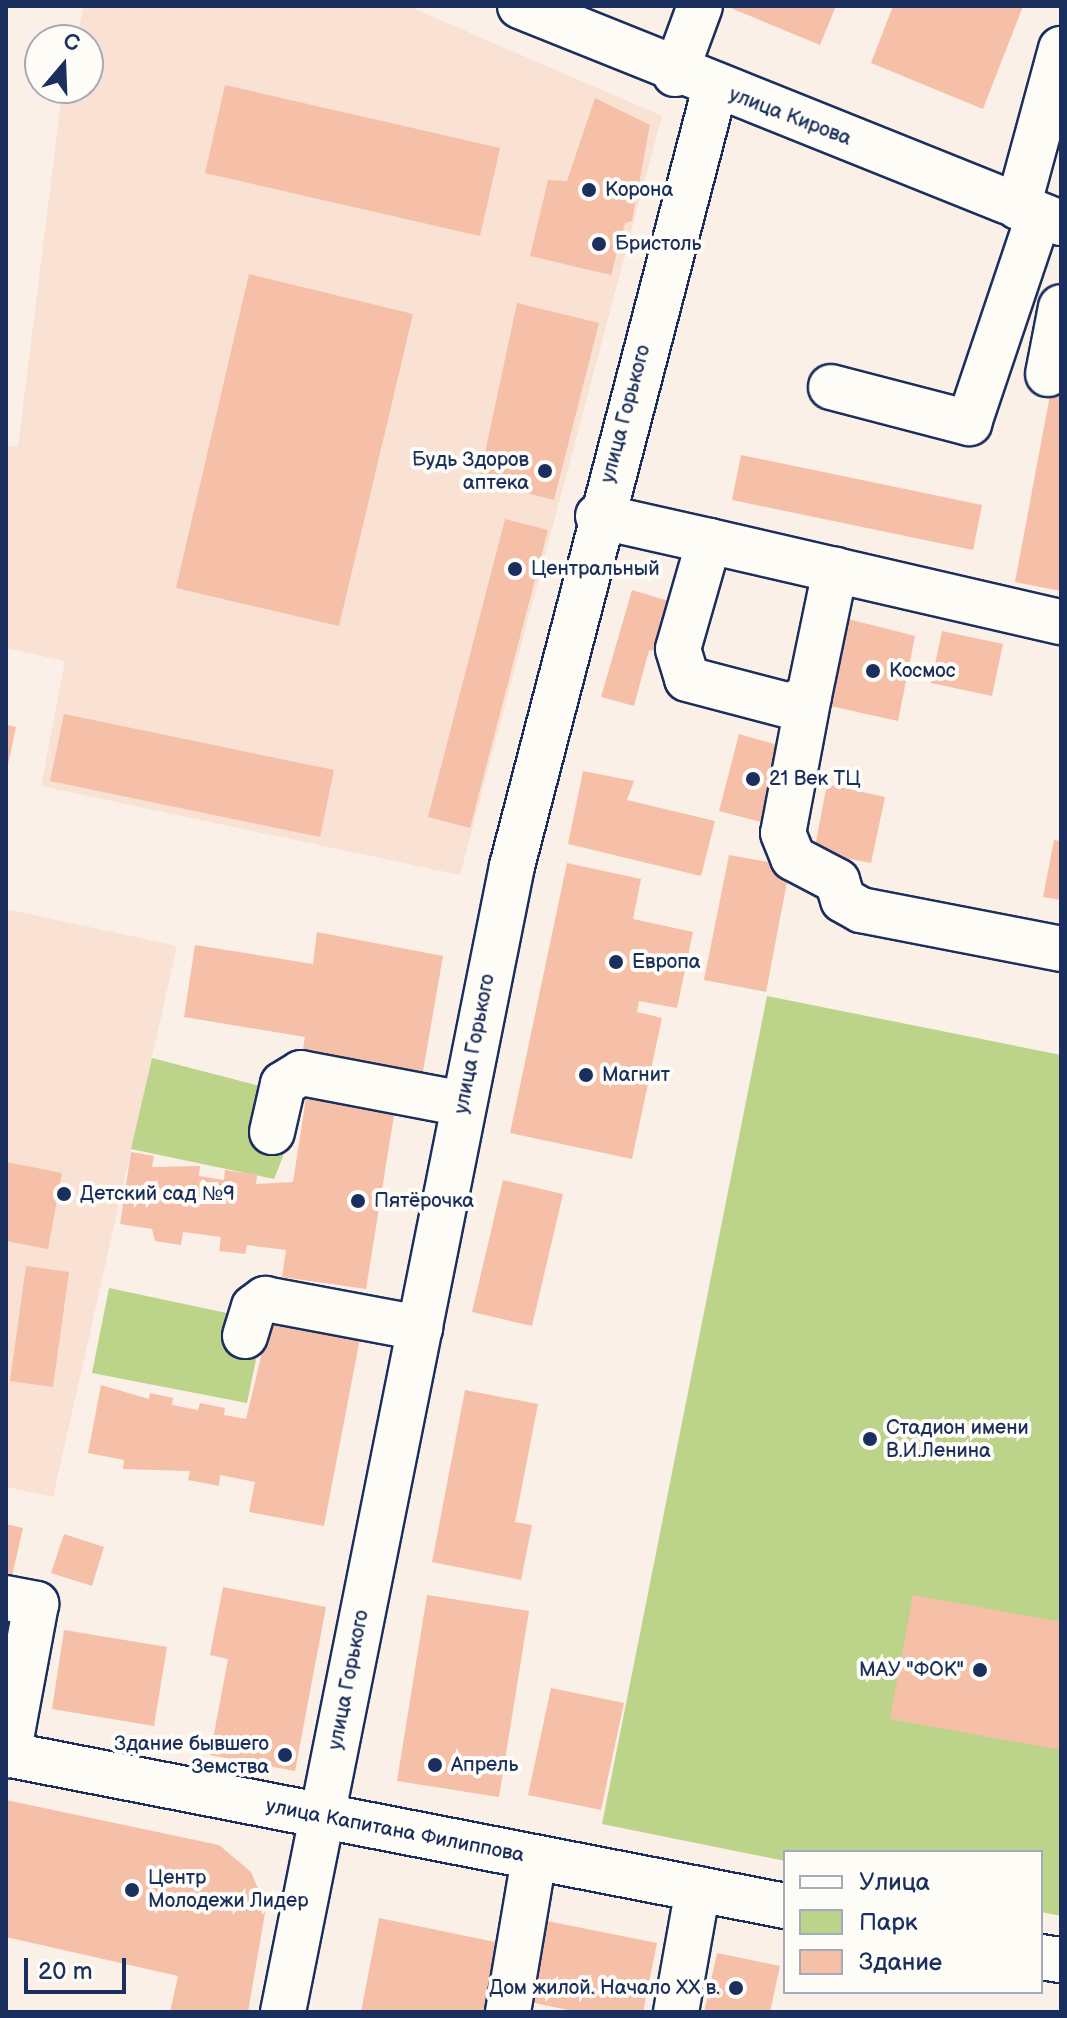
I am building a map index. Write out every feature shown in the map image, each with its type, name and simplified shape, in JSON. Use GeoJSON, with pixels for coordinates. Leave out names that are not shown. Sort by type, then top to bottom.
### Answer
{"type":"FeatureCollection","features":[{"type":"Feature","properties":{"kind":"street","name":"улица Кирова"},"geometry":{"type":"LineString","coordinates":[[520,6],[695,81],[1039,215]]}},
{"type":"Feature","properties":{"kind":"street","name":"улица Горького"},"geometry":{"type":"LineString","coordinates":[[283,2012],[463,1104],[531,782],[598,516],[695,81],[700,6]]}},
{"type":"Feature","properties":{"kind":"street"},"geometry":{"type":"LineString","coordinates":[[831,387],[969,423],[1039,215],[1061,49]]}},
{"type":"Feature","properties":{"kind":"street"},"geometry":{"type":"LineString","coordinates":[[1048,374],[1061,307]]}},
{"type":"Feature","properties":{"kind":"street"},"geometry":{"type":"LineString","coordinates":[[598,516],[1061,622]]}},
{"type":"Feature","properties":{"kind":"street"},"geometry":{"type":"LineString","coordinates":[[709,541],[678,649],[680,671],[691,681],[786,706],[809,696]]}},
{"type":"Feature","properties":{"kind":"street"},"geometry":{"type":"LineString","coordinates":[[835,570],[783,833],[793,858],[837,881],[843,900],[861,910],[1061,949]]}},
{"type":"Feature","properties":{"kind":"street"},"geometry":{"type":"LineString","coordinates":[[272,1132],[283,1084],[301,1073],[463,1104]]}},
{"type":"Feature","properties":{"kind":"street"},"geometry":{"type":"LineString","coordinates":[[245,1336],[254,1307],[265,1299],[420,1328]]}},
{"type":"Feature","properties":{"kind":"street"},"geometry":{"type":"LineString","coordinates":[[6,1598],[36,1604],[7,1755]]}},
{"type":"Feature","properties":{"kind":"street","name":"улица Капитана Филиппова"},"geometry":{"type":"LineString","coordinates":[[7,1755],[783,1906]]}},
{"type":"Feature","properties":{"kind":"street"},"geometry":{"type":"LineString","coordinates":[[508,2012],[534,1858]]}},
{"type":"Feature","properties":{"kind":"street"},"geometry":{"type":"LineString","coordinates":[[676,2012],[698,1889]]}},
{"type":"Feature","properties":{"kind":"shaded area"},"geometry":{"type":"Polygon","coordinates":[[[84,6],[408,6],[662,116],[460,875],[41,786],[65,661],[6,648],[6,445],[18,447],[61,104],[104,104],[104,24],[80,24],[84,6]]]}},
{"type":"Feature","properties":{"kind":"shaded area","name":"Детский сад №9"},"geometry":{"type":"Polygon","coordinates":[[[6,909],[177,946],[53,1497],[6,1487],[6,909]]]}},
{"type":"Feature","properties":{"kind":"green space","name":"Стадион имени В.И.Ленина"},"geometry":{"type":"Polygon","coordinates":[[[767,996],[1061,1055],[1061,1916],[1043,1912],[1043,1850],[783,1850],[783,1861],[602,1824],[767,996]]]}},
{"type":"Feature","properties":{"kind":"green space"},"geometry":{"type":"Polygon","coordinates":[[[152,1058],[306,1098],[274,1179],[131,1149],[152,1058]]]}},
{"type":"Feature","properties":{"kind":"green space"},"geometry":{"type":"Polygon","coordinates":[[[109,1288],[264,1321],[247,1403],[92,1373],[109,1288]]]}},
{"type":"Feature","properties":{"kind":"building"},"geometry":{"type":"Polygon","coordinates":[[[726,6],[836,6],[820,45],[726,6]]]}},
{"type":"Feature","properties":{"kind":"building"},"geometry":{"type":"Polygon","coordinates":[[[893,6],[1023,6],[983,109],[871,63],[893,6]]]}},
{"type":"Feature","properties":{"kind":"building"},"geometry":{"type":"Polygon","coordinates":[[[225,85],[500,148],[480,236],[205,173],[225,85]]]}},
{"type":"Feature","properties":{"kind":"building","name":"Корона"},"geometry":{"type":"Polygon","coordinates":[[[595,98],[650,125],[632,221],[625,223],[611,275],[530,256],[548,180],[567,181],[595,98]]]}},
{"type":"Feature","properties":{"kind":"building"},"geometry":{"type":"Polygon","coordinates":[[[249,274],[413,314],[339,626],[176,588],[249,274]]]}},
{"type":"Feature","properties":{"kind":"building"},"geometry":{"type":"Polygon","coordinates":[[[517,303],[599,323],[554,500],[479,481],[517,303]]]}},
{"type":"Feature","properties":{"kind":"building"},"geometry":{"type":"Polygon","coordinates":[[[1050,395],[1061,397],[1061,591],[1015,582],[1050,395]]]}},
{"type":"Feature","properties":{"kind":"building"},"geometry":{"type":"Polygon","coordinates":[[[741,455],[982,505],[973,550],[732,500],[741,455]]]}},
{"type":"Feature","properties":{"kind":"building"},"geometry":{"type":"Polygon","coordinates":[[[505,519],[548,530],[470,828],[428,817],[505,519]]]}},
{"type":"Feature","properties":{"kind":"building"},"geometry":{"type":"Polygon","coordinates":[[[632,590],[679,604],[664,654],[649,650],[634,706],[601,697],[632,590]]]}},
{"type":"Feature","properties":{"kind":"building","name":"Космос"},"geometry":{"type":"Polygon","coordinates":[[[848,619],[915,636],[898,721],[830,706],[848,619]]]}},
{"type":"Feature","properties":{"kind":"building"},"geometry":{"type":"Polygon","coordinates":[[[942,631],[1003,644],[992,696],[931,683],[942,631]]]}},
{"type":"Feature","properties":{"kind":"building"},"geometry":{"type":"Polygon","coordinates":[[[64,714],[334,770],[320,837],[50,781],[64,714]]]}},
{"type":"Feature","properties":{"kind":"building"},"geometry":{"type":"Polygon","coordinates":[[[6,725],[16,727],[7,769],[6,769],[6,725]]]}},
{"type":"Feature","properties":{"kind":"building","name":"21 Век ТЦ"},"geometry":{"type":"Polygon","coordinates":[[[739,734],[788,748],[769,824],[719,811],[739,734]]]}},
{"type":"Feature","properties":{"kind":"building"},"geometry":{"type":"Polygon","coordinates":[[[583,771],[634,781],[627,800],[715,821],[701,876],[568,844],[583,771]]]}},
{"type":"Feature","properties":{"kind":"building"},"geometry":{"type":"Polygon","coordinates":[[[827,784],[885,797],[871,863],[814,852],[827,784]]]}},
{"type":"Feature","properties":{"kind":"building"},"geometry":{"type":"Polygon","coordinates":[[[1054,840],[1061,841],[1061,900],[1043,897],[1054,840]]]}},
{"type":"Feature","properties":{"kind":"building"},"geometry":{"type":"Polygon","coordinates":[[[729,855],[790,866],[766,992],[704,980],[729,855]]]}},
{"type":"Feature","properties":{"kind":"building"},"geometry":{"type":"Polygon","coordinates":[[[567,863],[641,879],[633,919],[693,932],[677,1008],[639,1001],[637,1012],[662,1018],[632,1159],[510,1133],[567,863]]]}},
{"type":"Feature","properties":{"kind":"building"},"geometry":{"type":"Polygon","coordinates":[[[317,932],[443,956],[421,1083],[301,1061],[305,1037],[184,1017],[195,945],[313,964],[317,932]]]}},
{"type":"Feature","properties":{"kind":"building"},"geometry":{"type":"Polygon","coordinates":[[[306,1098],[394,1115],[366,1289],[282,1277],[286,1250],[247,1245],[245,1254],[219,1251],[221,1237],[183,1232],[181,1245],[155,1241],[152,1229],[120,1224],[131,1152],[154,1156],[152,1167],[200,1166],[199,1176],[224,1180],[225,1170],[257,1175],[256,1184],[293,1182],[306,1098]]]}},
{"type":"Feature","properties":{"kind":"building"},"geometry":{"type":"Polygon","coordinates":[[[6,1162],[62,1173],[48,1249],[6,1241],[6,1162]]]}},
{"type":"Feature","properties":{"kind":"building"},"geometry":{"type":"Polygon","coordinates":[[[503,1180],[563,1194],[532,1326],[472,1312],[503,1180]]]}},
{"type":"Feature","properties":{"kind":"building"},"geometry":{"type":"Polygon","coordinates":[[[26,1266],[69,1272],[53,1387],[10,1381],[26,1266]]]}},
{"type":"Feature","properties":{"kind":"building"},"geometry":{"type":"Polygon","coordinates":[[[272,1311],[362,1328],[324,1526],[249,1512],[255,1482],[220,1475],[219,1486],[188,1480],[190,1471],[123,1469],[124,1460],[88,1453],[101,1385],[149,1399],[150,1393],[173,1398],[172,1405],[198,1410],[200,1403],[225,1408],[224,1415],[246,1419],[272,1311]]]}},
{"type":"Feature","properties":{"kind":"building"},"geometry":{"type":"Polygon","coordinates":[[[465,1390],[538,1404],[515,1522],[532,1525],[521,1580],[432,1562],[465,1390]]]}},
{"type":"Feature","properties":{"kind":"building"},"geometry":{"type":"Polygon","coordinates":[[[6,1524],[23,1528],[12,1576],[6,1575],[6,1524]]]}},
{"type":"Feature","properties":{"kind":"building"},"geometry":{"type":"Polygon","coordinates":[[[64,1534],[104,1547],[92,1586],[51,1573],[64,1534]]]}},
{"type":"Feature","properties":{"kind":"building"},"geometry":{"type":"Polygon","coordinates":[[[223,1587],[326,1607],[295,1771],[210,1755],[228,1659],[210,1655],[223,1587]]]}},
{"type":"Feature","properties":{"kind":"building"},"geometry":{"type":"Polygon","coordinates":[[[427,1595],[529,1611],[499,1797],[397,1781],[427,1595]]]}},
{"type":"Feature","properties":{"kind":"building","name":"МАУ \"ФОК\""},"geometry":{"type":"Polygon","coordinates":[[[913,1595],[1061,1622],[1061,1750],[890,1719],[913,1595]]]}},
{"type":"Feature","properties":{"kind":"building"},"geometry":{"type":"Polygon","coordinates":[[[64,1630],[167,1647],[154,1726],[52,1709],[64,1630]]]}},
{"type":"Feature","properties":{"kind":"building"},"geometry":{"type":"Polygon","coordinates":[[[551,1688],[624,1703],[601,1810],[528,1795],[551,1688]]]}},
{"type":"Feature","properties":{"kind":"building","name":"Центр Молодежи Лидер"},"geometry":{"type":"Polygon","coordinates":[[[6,1800],[219,1845],[251,1872],[266,1907],[248,2012],[170,2012],[178,1976],[6,1937],[6,1800]]]}},
{"type":"Feature","properties":{"kind":"building"},"geometry":{"type":"Polygon","coordinates":[[[379,1918],[505,1944],[491,2012],[361,2012],[379,1918]]]}},
{"type":"Feature","properties":{"kind":"building"},"geometry":{"type":"Polygon","coordinates":[[[537,1919],[657,1943],[643,2012],[578,2012],[520,2000],[537,1919]]]}},
{"type":"Feature","properties":{"kind":"building"},"geometry":{"type":"Polygon","coordinates":[[[717,1953],[780,1966],[770,2012],[704,2012],[717,1953]]]}},
{"type":"Feature","properties":{"kind":"place","name":"Корона"},"geometry":{"type":"Point","coordinates":[589,190]}},
{"type":"Feature","properties":{"kind":"place","name":"Бристоль"},"geometry":{"type":"Point","coordinates":[599,244]}},
{"type":"Feature","properties":{"kind":"place","name":"Будь Здоров аптека"},"geometry":{"type":"Point","coordinates":[545,471]}},
{"type":"Feature","properties":{"kind":"place","name":"Центральный"},"geometry":{"type":"Point","coordinates":[515,569]}},
{"type":"Feature","properties":{"kind":"place","name":"Космос"},"geometry":{"type":"Point","coordinates":[873,671]}},
{"type":"Feature","properties":{"kind":"place","name":"21 Век ТЦ"},"geometry":{"type":"Point","coordinates":[753,779]}},
{"type":"Feature","properties":{"kind":"place","name":"Европа"},"geometry":{"type":"Point","coordinates":[616,962]}},
{"type":"Feature","properties":{"kind":"place","name":"Магнит"},"geometry":{"type":"Point","coordinates":[586,1075]}},
{"type":"Feature","properties":{"kind":"place","name":"Детский сад №9"},"geometry":{"type":"Point","coordinates":[64,1194]}},
{"type":"Feature","properties":{"kind":"place","name":"Пятёрочка"},"geometry":{"type":"Point","coordinates":[358,1201]}},
{"type":"Feature","properties":{"kind":"place","name":"Стадион имени В.И.Ленина"},"geometry":{"type":"Point","coordinates":[870,1439]}},
{"type":"Feature","properties":{"kind":"place","name":"МАУ \"ФОК\""},"geometry":{"type":"Point","coordinates":[980,1670]}},
{"type":"Feature","properties":{"kind":"place","name":"Здание бывшего Земства"},"geometry":{"type":"Point","coordinates":[285,1755]}},
{"type":"Feature","properties":{"kind":"place","name":"Апрель"},"geometry":{"type":"Point","coordinates":[435,1765]}},
{"type":"Feature","properties":{"kind":"place","name":"Центр Молодежи Лидер"},"geometry":{"type":"Point","coordinates":[132,1890]}},
{"type":"Feature","properties":{"kind":"place","name":"Дом жилой. Начало ХХ в."},"geometry":{"type":"Point","coordinates":[736,1988]}}]}
